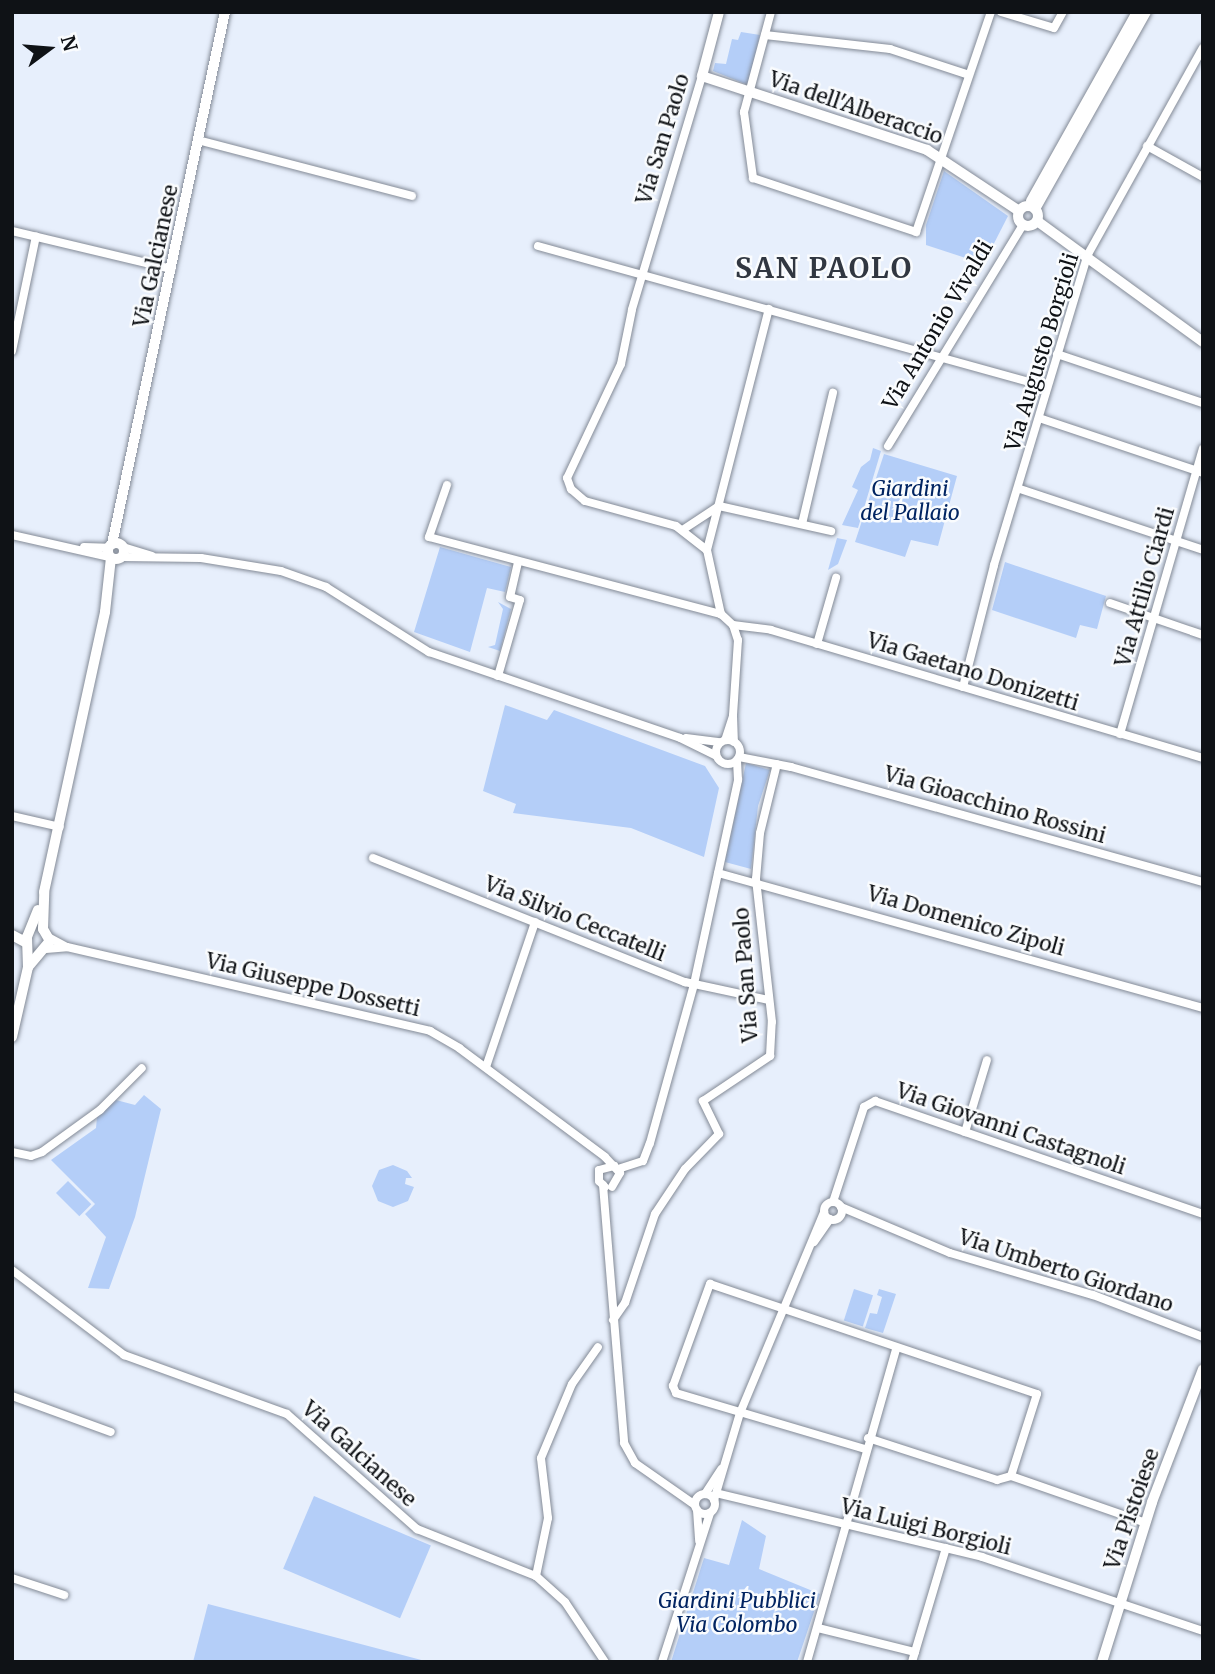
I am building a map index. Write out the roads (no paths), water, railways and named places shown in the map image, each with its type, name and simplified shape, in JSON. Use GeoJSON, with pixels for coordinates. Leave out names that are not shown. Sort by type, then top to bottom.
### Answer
{"type":"FeatureCollection","features":[{"type":"Feature","properties":{"kind":"street","name":"Via Galcianese"},"geometry":{"type":"LineString","coordinates":[[12,1037],[60,827],[116,552],[121,508],[201,141],[225,12]]}},
{"type":"Feature","properties":{"kind":"street","name":"Via San Paolo"},"geometry":{"type":"LineString","coordinates":[[707,550],[684,530],[600,507],[585,501],[568,484],[570,469],[611,394],[642,276],[719,12]]}},
{"type":"Feature","properties":{"kind":"street","name":"Via dell'Alberaccio"},"geometry":{"type":"LineString","coordinates":[[748,91],[771,12]]}},
{"type":"Feature","properties":{"kind":"street"},"geometry":{"type":"LineString","coordinates":[[748,91],[743,118],[753,178],[916,232],[991,12]]}},
{"type":"Feature","properties":{"kind":"street"},"geometry":{"type":"LineString","coordinates":[[1001,12],[1054,28],[1063,12]]}},
{"type":"Feature","properties":{"kind":"street"},"geometry":{"type":"LineString","coordinates":[[1137,12],[1032,207],[1037,221],[1203,342]]}},
{"type":"Feature","properties":{"kind":"street"},"geometry":{"type":"LineString","coordinates":[[1037,221],[1023,225],[1018,211],[1032,207],[1146,12]]}},
{"type":"Feature","properties":{"kind":"street"},"geometry":{"type":"LineString","coordinates":[[765,35],[890,49],[969,75]]}},
{"type":"Feature","properties":{"kind":"street","name":"Via Augusto Borgioli"},"geometry":{"type":"LineString","coordinates":[[963,687],[994,565],[1020,489],[1047,387],[1087,256],[1201,53]]}},
{"type":"Feature","properties":{"kind":"street","name":"Via dell'Alberaccio"},"geometry":{"type":"LineString","coordinates":[[702,76],[940,156],[1018,211]]}},
{"type":"Feature","properties":{"kind":"street"},"geometry":{"type":"LineString","coordinates":[[201,141],[412,196]]}},
{"type":"Feature","properties":{"kind":"street"},"geometry":{"type":"LineString","coordinates":[[1147,146],[1203,177]]}},
{"type":"Feature","properties":{"kind":"street","name":"Via Antonio Vivaldi"},"geometry":{"type":"LineString","coordinates":[[888,446],[939,356],[1023,225]]}},
{"type":"Feature","properties":{"kind":"street"},"geometry":{"type":"LineString","coordinates":[[12,231],[172,269]]}},
{"type":"Feature","properties":{"kind":"street"},"geometry":{"type":"LineString","coordinates":[[12,350],[36,236]]}},
{"type":"Feature","properties":{"kind":"street"},"geometry":{"type":"LineString","coordinates":[[538,246],[1047,387]]}},
{"type":"Feature","properties":{"kind":"street"},"geometry":{"type":"LineString","coordinates":[[721,614],[707,550],[769,309]]}},
{"type":"Feature","properties":{"kind":"street"},"geometry":{"type":"LineString","coordinates":[[1057,354],[1203,403]]}},
{"type":"Feature","properties":{"kind":"street"},"geometry":{"type":"LineString","coordinates":[[802,524],[833,393]]}},
{"type":"Feature","properties":{"kind":"street"},"geometry":{"type":"LineString","coordinates":[[1039,418],[1199,472]]}},
{"type":"Feature","properties":{"kind":"street","name":"Via Attilio Ciardi"},"geometry":{"type":"LineString","coordinates":[[1120,734],[1199,472],[1203,449]]}},
{"type":"Feature","properties":{"kind":"street"},"geometry":{"type":"LineString","coordinates":[[447,485],[429,537],[721,614],[733,625],[738,651],[733,716],[738,759],[735,791],[694,984],[646,1155],[636,1165],[600,1170]]}},
{"type":"Feature","properties":{"kind":"street"},"geometry":{"type":"LineString","coordinates":[[1020,489],[1203,550]]}},
{"type":"Feature","properties":{"kind":"street"},"geometry":{"type":"LineString","coordinates":[[684,530],[719,506],[831,531]]}},
{"type":"Feature","properties":{"kind":"street"},"geometry":{"type":"LineString","coordinates":[[12,535],[116,552],[236,561],[281,571],[326,587],[429,652],[680,738],[715,755],[727,765],[735,791]]}},
{"type":"Feature","properties":{"kind":"street"},"geometry":{"type":"LineString","coordinates":[[498,677],[520,600],[510,597],[518,562]]}},
{"type":"Feature","properties":{"kind":"street"},"geometry":{"type":"LineString","coordinates":[[817,644],[836,578]]}},
{"type":"Feature","properties":{"kind":"street"},"geometry":{"type":"LineString","coordinates":[[1110,603],[1203,635]]}},
{"type":"Feature","properties":{"kind":"street","name":"Via Gaetano Donizetti"},"geometry":{"type":"LineString","coordinates":[[733,625],[743,623],[1203,758]]}},
{"type":"Feature","properties":{"kind":"street"},"geometry":{"type":"LineString","coordinates":[[715,755],[733,716]]}},
{"type":"Feature","properties":{"kind":"street"},"geometry":{"type":"LineString","coordinates":[[680,738],[734,742]]}},
{"type":"Feature","properties":{"kind":"street"},"geometry":{"type":"LineString","coordinates":[[727,765],[738,759],[777,764]]}},
{"type":"Feature","properties":{"kind":"street","name":"Via San Paolo"},"geometry":{"type":"LineString","coordinates":[[613,1320],[625,1303],[655,1214],[685,1169],[719,1134],[703,1101],[769,1059],[768,1000],[757,884],[760,833],[777,764]]}},
{"type":"Feature","properties":{"kind":"street","name":"Via Gioacchino Rossini"},"geometry":{"type":"LineString","coordinates":[[777,764],[1203,881]]}},
{"type":"Feature","properties":{"kind":"street"},"geometry":{"type":"LineString","coordinates":[[12,816],[60,827]]}},
{"type":"Feature","properties":{"kind":"street","name":"Via Silvio Ceccatelli"},"geometry":{"type":"LineString","coordinates":[[373,858],[694,984],[768,1000]]}},
{"type":"Feature","properties":{"kind":"street","name":"Via Domenico Zipoli"},"geometry":{"type":"LineString","coordinates":[[718,873],[1203,1007]]}},
{"type":"Feature","properties":{"kind":"street"},"geometry":{"type":"LineString","coordinates":[[486,1067],[535,922]]}},
{"type":"Feature","properties":{"kind":"street"},"geometry":{"type":"LineString","coordinates":[[12,934],[35,937],[43,951]]}},
{"type":"Feature","properties":{"kind":"street","name":"Via Galcianese"},"geometry":{"type":"LineString","coordinates":[[28,967],[43,951],[35,937]]}},
{"type":"Feature","properties":{"kind":"street","name":"Via Giuseppe Dossetti"},"geometry":{"type":"LineString","coordinates":[[35,937],[67,947],[393,1019],[442,1037],[486,1067],[616,1168]]}},
{"type":"Feature","properties":{"kind":"street","name":"Via Giuseppe Dossetti"},"geometry":{"type":"LineString","coordinates":[[43,951],[67,947]]}},
{"type":"Feature","properties":{"kind":"street"},"geometry":{"type":"LineString","coordinates":[[965,1132],[987,1060]]}},
{"type":"Feature","properties":{"kind":"street"},"geometry":{"type":"LineString","coordinates":[[12,1152],[31,1156],[42,1152],[100,1110],[142,1068]]}},
{"type":"Feature","properties":{"kind":"street","name":"Via Giovanni Castagnoli"},"geometry":{"type":"LineString","coordinates":[[837,1204],[868,1101],[1203,1214]]}},
{"type":"Feature","properties":{"kind":"street"},"geometry":{"type":"LineString","coordinates":[[597,1153],[607,1186],[613,1320],[624,1443],[635,1464],[683,1495],[696,1508],[710,1513]]}},
{"type":"Feature","properties":{"kind":"street"},"geometry":{"type":"LineString","coordinates":[[607,1186],[620,1180],[616,1168]]}},
{"type":"Feature","properties":{"kind":"street"},"geometry":{"type":"LineString","coordinates":[[662,1662],[717,1497],[740,1413],[809,1251],[827,1216],[837,1204]]}},
{"type":"Feature","properties":{"kind":"street"},"geometry":{"type":"LineString","coordinates":[[827,1216],[839,1217],[837,1204]]}},
{"type":"Feature","properties":{"kind":"street","name":"Via Umberto Giordano"},"geometry":{"type":"LineString","coordinates":[[837,1204],[950,1253],[1093,1295],[1203,1336]]}},
{"type":"Feature","properties":{"kind":"street","name":"Via Galcianese"},"geometry":{"type":"LineString","coordinates":[[12,1270],[115,1351],[287,1415],[417,1529],[537,1576],[565,1602],[605,1662]]}},
{"type":"Feature","properties":{"kind":"street"},"geometry":{"type":"LineString","coordinates":[[865,1449],[740,1413],[674,1389],[710,1284],[896,1349],[1037,1394],[1011,1476]]}},
{"type":"Feature","properties":{"kind":"street"},"geometry":{"type":"LineString","coordinates":[[537,1576],[548,1518],[541,1458],[572,1384],[598,1347]]}},
{"type":"Feature","properties":{"kind":"street"},"geometry":{"type":"LineString","coordinates":[[807,1662],[868,1438],[896,1349]]}},
{"type":"Feature","properties":{"kind":"street","name":"Via Pistoiese"},"geometry":{"type":"LineString","coordinates":[[1102,1662],[1146,1523],[1203,1369]]}},
{"type":"Feature","properties":{"kind":"street"},"geometry":{"type":"LineString","coordinates":[[12,1396],[111,1432]]}},
{"type":"Feature","properties":{"kind":"street"},"geometry":{"type":"LineString","coordinates":[[868,1438],[997,1480],[1011,1476],[1146,1523]]}},
{"type":"Feature","properties":{"kind":"street"},"geometry":{"type":"LineString","coordinates":[[699,1548],[696,1508],[728,1454]]}},
{"type":"Feature","properties":{"kind":"street"},"geometry":{"type":"LineString","coordinates":[[683,1495],[717,1497]]}},
{"type":"Feature","properties":{"kind":"street","name":"Via Luigi Borgioli"},"geometry":{"type":"LineString","coordinates":[[717,1497],[844,1523],[946,1548],[1121,1602],[1203,1631]]}},
{"type":"Feature","properties":{"kind":"street"},"geometry":{"type":"LineString","coordinates":[[912,1662],[946,1548]]}},
{"type":"Feature","properties":{"kind":"street"},"geometry":{"type":"LineString","coordinates":[[12,1578],[64,1595]]}},
{"type":"Feature","properties":{"kind":"street"},"geometry":{"type":"LineString","coordinates":[[818,1628],[915,1651]]}},
{"type":"Feature","properties":{"kind":"street","name":"Via Galcianese"},"geometry":{"type":"LineString","coordinates":[[592,1642],[598,1662]]}},
{"type":"Feature","properties":{"kind":"district","name":"SAN PAOLO"},"geometry":{"type":"Point","coordinates":[824,268]}},
{"type":"Feature","properties":{"kind":"park label","name":"Giardini del Pallaio"},"geometry":{"type":"Point","coordinates":[910,501]}},
{"type":"Feature","properties":{"kind":"park label","name":"Giardini Pubblici Via Colombo"},"geometry":{"type":"Point","coordinates":[737,1613]}}]}
